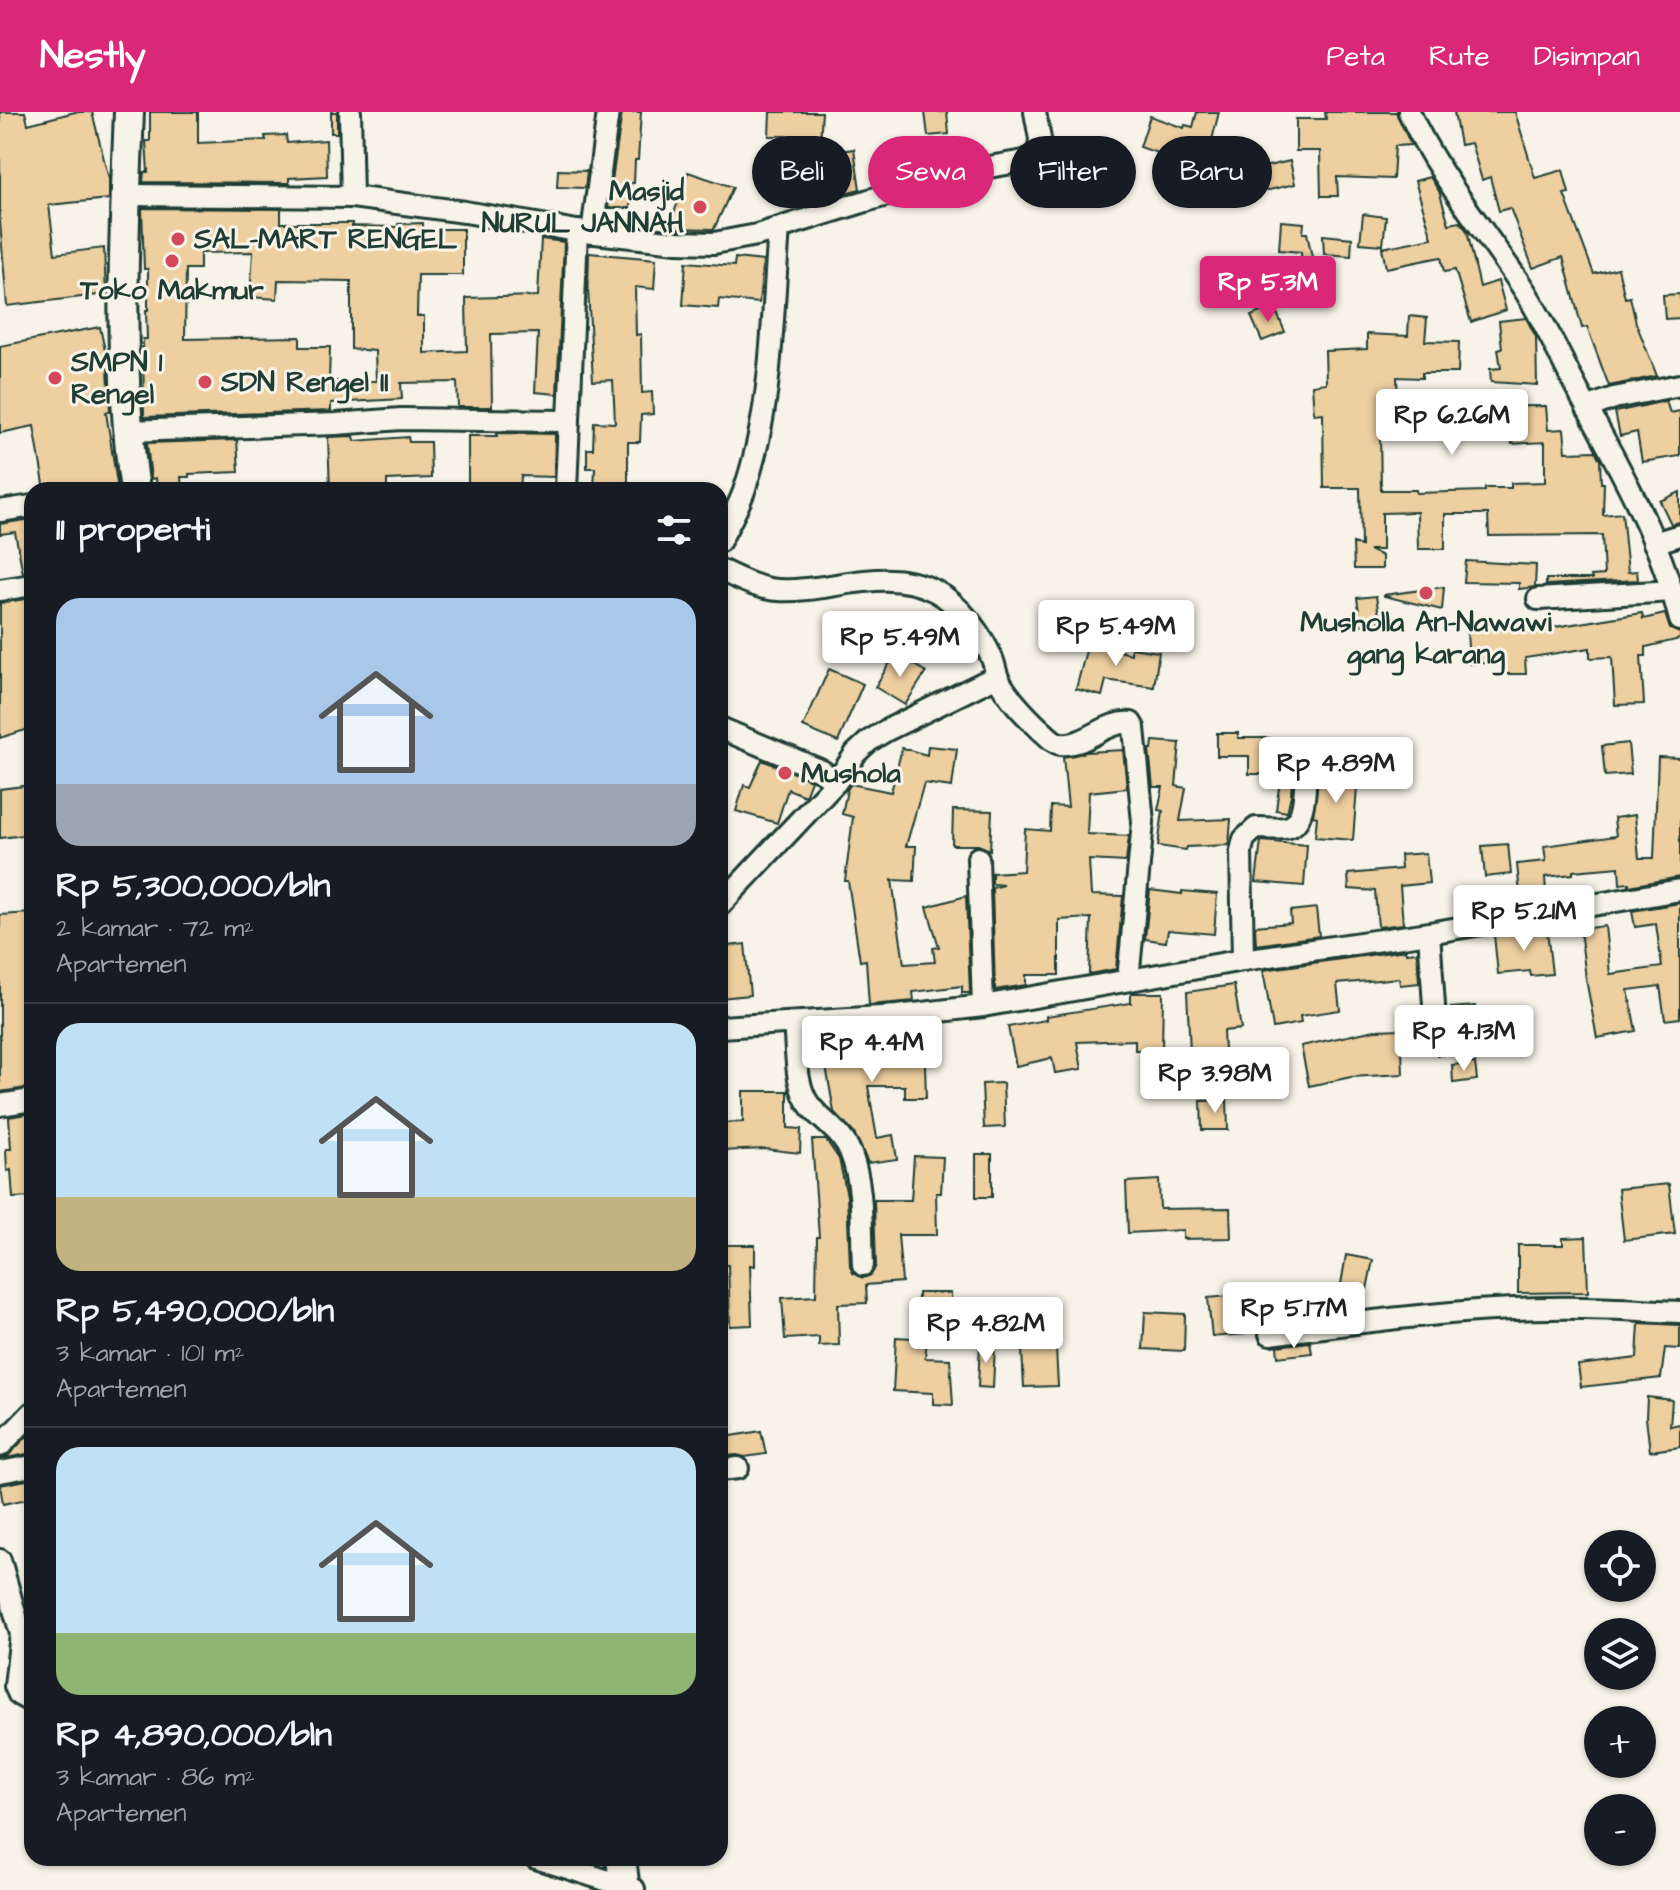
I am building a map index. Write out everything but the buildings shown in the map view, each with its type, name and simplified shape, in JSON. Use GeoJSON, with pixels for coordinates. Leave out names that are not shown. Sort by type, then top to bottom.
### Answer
{"type":"FeatureCollection","features":[{"type":"Feature","properties":{"kind":"street"},"geometry":{"type":"LineString","coordinates":[[129,112],[124,331],[127,431],[133,482]]}},
{"type":"Feature","properties":{"kind":"street"},"geometry":{"type":"LineString","coordinates":[[350,112],[352,197]]}},
{"type":"Feature","properties":{"kind":"street"},"geometry":{"type":"LineString","coordinates":[[566,482],[567,421],[585,232],[608,112]]}},
{"type":"Feature","properties":{"kind":"street"},"geometry":{"type":"LineString","coordinates":[[126,195],[352,197],[585,232],[714,243],[779,229],[869,200],[1035,156],[1040,139],[1035,112]]}},
{"type":"Feature","properties":{"kind":"street"},"geometry":{"type":"LineString","coordinates":[[1409,112],[1421,140],[1460,202],[1525,292],[1614,456],[1654,543],[1673,591],[1680,620]]}},
{"type":"Feature","properties":{"kind":"street"},"geometry":{"type":"LineString","coordinates":[[728,525],[744,493],[766,392],[779,229]]}},
{"type":"Feature","properties":{"kind":"street"},"geometry":{"type":"LineString","coordinates":[[1587,408],[1614,398],[1680,385]]}},
{"type":"Feature","properties":{"kind":"street"},"geometry":{"type":"LineString","coordinates":[[127,431],[401,419],[567,421]]}},
{"type":"Feature","properties":{"kind":"street"},"geometry":{"type":"LineString","coordinates":[[0,511],[24,507]]}},
{"type":"Feature","properties":{"kind":"street"},"geometry":{"type":"LineString","coordinates":[[1654,543],[1680,535]]}},
{"type":"Feature","properties":{"kind":"street"},"geometry":{"type":"LineString","coordinates":[[728,573],[777,590],[874,579],[906,582],[936,591],[982,637],[1006,692],[1029,718],[1059,744],[1074,742],[1118,724],[1131,723],[1143,822],[1128,980]]}},
{"type":"Feature","properties":{"kind":"street"},"geometry":{"type":"LineString","coordinates":[[0,590],[24,586]]}},
{"type":"Feature","properties":{"kind":"street"},"geometry":{"type":"LineString","coordinates":[[1538,599],[1673,591]]}},
{"type":"Feature","properties":{"kind":"street"},"geometry":{"type":"LineString","coordinates":[[728,897],[753,873],[830,777],[869,741],[995,669]]}},
{"type":"Feature","properties":{"kind":"street"},"geometry":{"type":"LineString","coordinates":[[728,732],[830,777]]}},
{"type":"Feature","properties":{"kind":"street"},"geometry":{"type":"LineString","coordinates":[[1243,960],[1241,851],[1244,839],[1256,828],[1288,827],[1299,819],[1303,808],[1306,759]]}},
{"type":"Feature","properties":{"kind":"street"},"geometry":{"type":"LineString","coordinates":[[978,858],[983,1006]]}},
{"type":"Feature","properties":{"kind":"street"},"geometry":{"type":"LineString","coordinates":[[728,1027],[897,1016],[983,1006],[1243,960],[1429,933],[1680,890]]}},
{"type":"Feature","properties":{"kind":"street"},"geometry":{"type":"LineString","coordinates":[[1429,933],[1436,1034]]}},
{"type":"Feature","properties":{"kind":"street"},"geometry":{"type":"LineString","coordinates":[[794,1023],[805,1099],[841,1135],[852,1155],[858,1176],[863,1265]]}},
{"type":"Feature","properties":{"kind":"street"},"geometry":{"type":"LineString","coordinates":[[0,1105],[24,1101]]}},
{"type":"Feature","properties":{"kind":"street"},"geometry":{"type":"LineString","coordinates":[[1270,1334],[1407,1317],[1506,1309],[1593,1307],[1680,1312]]}},
{"type":"Feature","properties":{"kind":"street"},"geometry":{"type":"LineString","coordinates":[[0,1446],[24,1421]]}},
{"type":"Feature","properties":{"kind":"street"},"geometry":{"type":"LineString","coordinates":[[0,1472],[24,1468]]}},
{"type":"Feature","properties":{"kind":"street"},"geometry":{"type":"LineString","coordinates":[[0,1560],[24,1628]]}},
{"type":"Feature","properties":{"kind":"street"},"geometry":{"type":"LineString","coordinates":[[24,1643],[15,1686],[24,1698]]}},
{"type":"Feature","properties":{"kind":"street"},"geometry":{"type":"LineString","coordinates":[[560,1866],[629,1889]]}},
{"type":"Feature","properties":{"kind":"street"},"geometry":{"type":"LineString","coordinates":[[623,1866],[629,1889]]}},
{"type":"Feature","properties":{"kind":"place","name":"Masjid NURUL JANNAH"},"geometry":{"type":"Point","coordinates":[700,207]}},
{"type":"Feature","properties":{"kind":"place","name":"SAL-MART RENGEL"},"geometry":{"type":"Point","coordinates":[178,239]}},
{"type":"Feature","properties":{"kind":"place","name":"Toko Makmur"},"geometry":{"type":"Point","coordinates":[172,261]}},
{"type":"Feature","properties":{"kind":"place","name":"SMPN 1 Rengel"},"geometry":{"type":"Point","coordinates":[55,378]}},
{"type":"Feature","properties":{"kind":"place","name":"SDN Rengel II"},"geometry":{"type":"Point","coordinates":[205,382]}},
{"type":"Feature","properties":{"kind":"place","name":"Musholla An-Nawawi gang karang"},"geometry":{"type":"Point","coordinates":[1426,593]}},
{"type":"Feature","properties":{"kind":"place","name":"Mushola"},"geometry":{"type":"Point","coordinates":[785,773]}}]}
